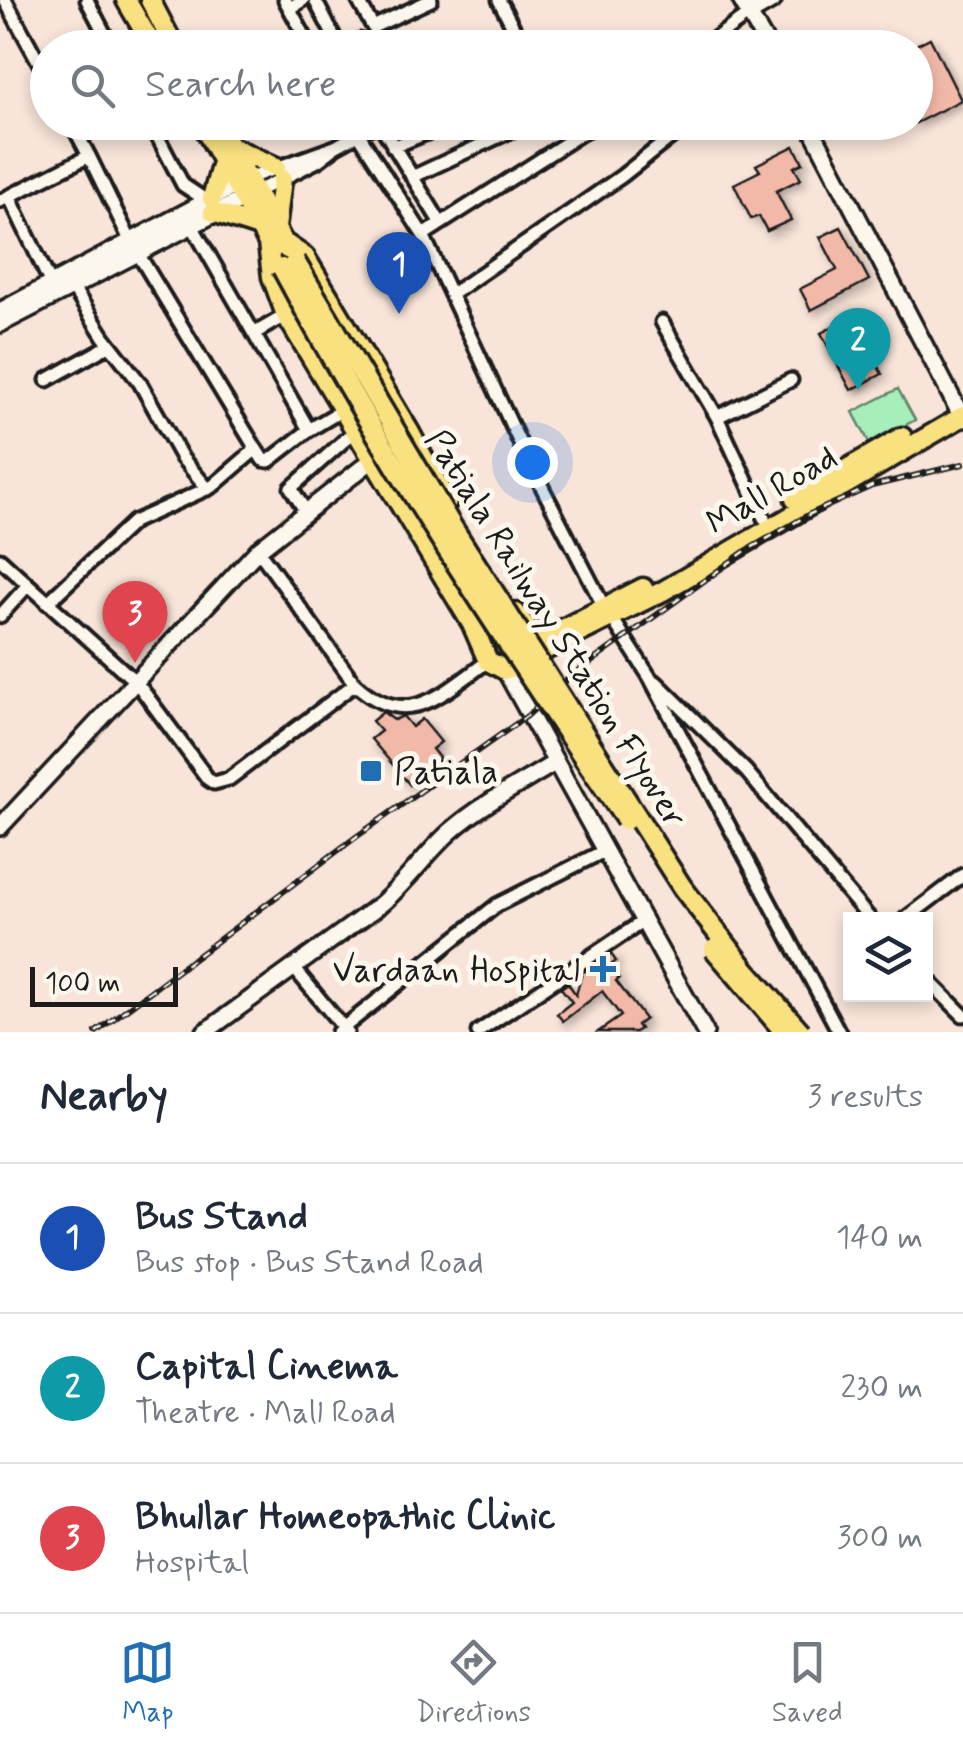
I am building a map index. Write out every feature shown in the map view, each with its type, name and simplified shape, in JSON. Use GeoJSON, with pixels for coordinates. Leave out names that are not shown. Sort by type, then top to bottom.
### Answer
{"type":"FeatureCollection","features":[{"type":"Feature","properties":{"kind":"main road"},"geometry":{"type":"LineString","coordinates":[[126,0],[144,30]]}},
{"type":"Feature","properties":{"kind":"main road"},"geometry":{"type":"LineString","coordinates":[[150,0],[166,30]]}},
{"type":"Feature","properties":{"kind":"main road"},"geometry":{"type":"LineString","coordinates":[[216,140],[228,154],[279,173],[271,235],[272,277],[286,315],[497,666],[608,612]]}},
{"type":"Feature","properties":{"kind":"main road"},"geometry":{"type":"LineString","coordinates":[[223,140],[271,235]]}},
{"type":"Feature","properties":{"kind":"main road"},"geometry":{"type":"LineString","coordinates":[[228,154],[211,204],[304,257],[409,431],[449,506],[529,632],[550,635],[608,612]]}},
{"type":"Feature","properties":{"kind":"main road","name":"Patiala Railway Station Flyover"},"geometry":{"type":"LineString","coordinates":[[271,235],[682,887],[800,1032]]}},
{"type":"Feature","properties":{"kind":"main road","name":"Patiala Railway Station Flyover"},"geometry":{"type":"LineString","coordinates":[[288,264],[327,353],[413,496],[681,906],[737,979],[785,1032]]}},
{"type":"Feature","properties":{"kind":"main road","name":"Mall Road"},"geometry":{"type":"LineString","coordinates":[[608,612],[830,476],[961,412]]}},
{"type":"Feature","properties":{"kind":"main road","name":"Mall Road"},"geometry":{"type":"LineString","coordinates":[[608,612],[961,412]]}},
{"type":"Feature","properties":{"kind":"street"},"geometry":{"type":"LineString","coordinates":[[5,0],[30,46]]}},
{"type":"Feature","properties":{"kind":"street"},"geometry":{"type":"LineString","coordinates":[[88,0],[103,30]]}},
{"type":"Feature","properties":{"kind":"street"},"geometry":{"type":"LineString","coordinates":[[302,0],[288,4],[302,30]]}},
{"type":"Feature","properties":{"kind":"street"},"geometry":{"type":"LineString","coordinates":[[314,0],[330,30]]}},
{"type":"Feature","properties":{"kind":"street"},"geometry":{"type":"LineString","coordinates":[[358,0],[373,27],[431,0]]}},
{"type":"Feature","properties":{"kind":"street"},"geometry":{"type":"LineString","coordinates":[[499,0],[515,30]]}},
{"type":"Feature","properties":{"kind":"street"},"geometry":{"type":"LineString","coordinates":[[721,30],[745,7],[773,0]]}},
{"type":"Feature","properties":{"kind":"street"},"geometry":{"type":"LineString","coordinates":[[745,7],[758,30]]}},
{"type":"Feature","properties":{"kind":"street"},"geometry":{"type":"LineString","coordinates":[[81,140],[134,247],[267,462],[308,430],[344,410]]}},
{"type":"Feature","properties":{"kind":"street"},"geometry":{"type":"LineString","coordinates":[[159,140],[183,185],[211,204]]}},
{"type":"Feature","properties":{"kind":"street"},"geometry":{"type":"LineString","coordinates":[[0,324],[69,281],[211,204],[279,173],[319,160],[342,140]]}},
{"type":"Feature","properties":{"kind":"street"},"geometry":{"type":"LineString","coordinates":[[362,140],[423,235],[525,454],[839,1032]]}},
{"type":"Feature","properties":{"kind":"street"},"geometry":{"type":"LineString","coordinates":[[390,140],[440,222]]}},
{"type":"Feature","properties":{"kind":"street"},"geometry":{"type":"LineString","coordinates":[[394,146],[409,140]]}},
{"type":"Feature","properties":{"kind":"street"},"geometry":{"type":"LineString","coordinates":[[412,178],[492,140]]}},
{"type":"Feature","properties":{"kind":"street"},"geometry":{"type":"LineString","coordinates":[[423,235],[570,140]]}},
{"type":"Feature","properties":{"kind":"street"},"geometry":{"type":"LineString","coordinates":[[452,294],[667,140]]}},
{"type":"Feature","properties":{"kind":"street"},"geometry":{"type":"LineString","coordinates":[[817,140],[961,412]]}},
{"type":"Feature","properties":{"kind":"street"},"geometry":{"type":"LineString","coordinates":[[51,284],[4,199],[89,156]]}},
{"type":"Feature","properties":{"kind":"street"},"geometry":{"type":"LineString","coordinates":[[134,247],[191,224],[211,204]]}},
{"type":"Feature","properties":{"kind":"street"},"geometry":{"type":"LineString","coordinates":[[191,224],[308,430]]}},
{"type":"Feature","properties":{"kind":"street"},"geometry":{"type":"LineString","coordinates":[[0,310],[51,284],[69,281]]}},
{"type":"Feature","properties":{"kind":"street"},"geometry":{"type":"LineString","coordinates":[[69,281],[140,383],[182,458],[208,489]]}},
{"type":"Feature","properties":{"kind":"street"},"geometry":{"type":"LineString","coordinates":[[254,332],[286,315]]}},
{"type":"Feature","properties":{"kind":"street"},"geometry":{"type":"LineString","coordinates":[[662,322],[717,416],[764,518]]}},
{"type":"Feature","properties":{"kind":"street"},"geometry":{"type":"LineString","coordinates":[[48,380],[110,345]]}},
{"type":"Feature","properties":{"kind":"street"},"geometry":{"type":"LineString","coordinates":[[717,416],[791,380]]}},
{"type":"Feature","properties":{"kind":"street"},"geometry":{"type":"LineString","coordinates":[[306,512],[291,488],[356,430]]}},
{"type":"Feature","properties":{"kind":"street"},"geometry":{"type":"LineString","coordinates":[[0,827],[258,550],[409,431]]}},
{"type":"Feature","properties":{"kind":"street"},"geometry":{"type":"LineString","coordinates":[[47,603],[133,522],[208,489],[256,449]]}},
{"type":"Feature","properties":{"kind":"street"},"geometry":{"type":"LineString","coordinates":[[258,550],[355,684],[368,696],[386,704],[419,706],[497,666],[556,762],[705,1032]]}},
{"type":"Feature","properties":{"kind":"street"},"geometry":{"type":"LineString","coordinates":[[0,559],[137,683],[214,783],[229,778],[355,684]]}},
{"type":"Feature","properties":{"kind":"street"},"geometry":{"type":"LineString","coordinates":[[0,616],[28,586]]}},
{"type":"Feature","properties":{"kind":"street"},"geometry":{"type":"LineString","coordinates":[[649,676],[746,771],[863,912]]}},
{"type":"Feature","properties":{"kind":"street"},"geometry":{"type":"LineString","coordinates":[[204,1032],[399,889],[436,844],[474,812],[556,762]]}},
{"type":"Feature","properties":{"kind":"street"},"geometry":{"type":"LineString","coordinates":[[294,968],[343,1031],[498,905],[606,850]]}},
{"type":"Feature","properties":{"kind":"street"},"geometry":{"type":"LineString","coordinates":[[915,912],[963,875]]}},
{"type":"Feature","properties":{"kind":"street"},"geometry":{"type":"LineString","coordinates":[[478,1032],[645,920]]}},
{"type":"Feature","properties":{"kind":"street"},"geometry":{"type":"LineString","coordinates":[[933,985],[963,1015]]}},
{"type":"Feature","properties":{"kind":"green space"},"geometry":{"type":"Polygon","coordinates":[[[898,389],[915,420],[870,444],[853,412],[898,389]]]}},
{"type":"Feature","properties":{"kind":"building"},"geometry":{"type":"Polygon","coordinates":[[[933,44],[961,100],[933,114],[933,44]]]}},
{"type":"Feature","properties":{"kind":"building"},"geometry":{"type":"Polygon","coordinates":[[[794,146],[803,163],[794,167],[801,179],[776,191],[791,220],[767,231],[759,216],[751,219],[734,184],[760,171],[756,165],[794,146]]]}},
{"type":"Feature","properties":{"kind":"building"},"geometry":{"type":"Polygon","coordinates":[[[841,227],[869,280],[811,310],[800,289],[837,270],[820,237],[841,227]]]}},
{"type":"Feature","properties":{"kind":"building"},"geometry":{"type":"Polygon","coordinates":[[[852,317],[882,374],[851,390],[821,333],[852,317]]]}},
{"type":"Feature","properties":{"kind":"building"},"geometry":{"type":"Polygon","coordinates":[[[383,712],[394,720],[403,716],[412,727],[422,719],[441,742],[432,749],[440,759],[410,785],[371,739],[381,731],[372,721],[383,712]]]}},
{"type":"Feature","properties":{"kind":"building"},"geometry":{"type":"Polygon","coordinates":[[[611,954],[616,961],[610,966],[619,979],[616,981],[645,1019],[637,1025],[640,1029],[598,1032],[621,1016],[602,991],[563,1021],[557,1014],[572,1002],[561,988],[568,983],[576,995],[582,973],[611,954]]]}},
{"type":"Feature","properties":{"kind":"railway"},"geometry":{"type":"LineString","coordinates":[[96,1032],[744,552],[808,515],[872,486],[963,464]]}},
{"type":"Feature","properties":{"kind":"place","name":"Bus Stand"},"geometry":{"type":"Point","coordinates":[399,314]}},
{"type":"Feature","properties":{"kind":"place","name":"Capital Cinema"},"geometry":{"type":"Point","coordinates":[858,390]}},
{"type":"Feature","properties":{"kind":"place","name":"Bhullar Homeopathic Clinic"},"geometry":{"type":"Point","coordinates":[135,663]}},
{"type":"Feature","properties":{"kind":"place","name":"Patiala"},"geometry":{"type":"Point","coordinates":[371,771]}},
{"type":"Feature","properties":{"kind":"place","name":"Vardaan Hospital"},"geometry":{"type":"Point","coordinates":[603,969]}}]}
